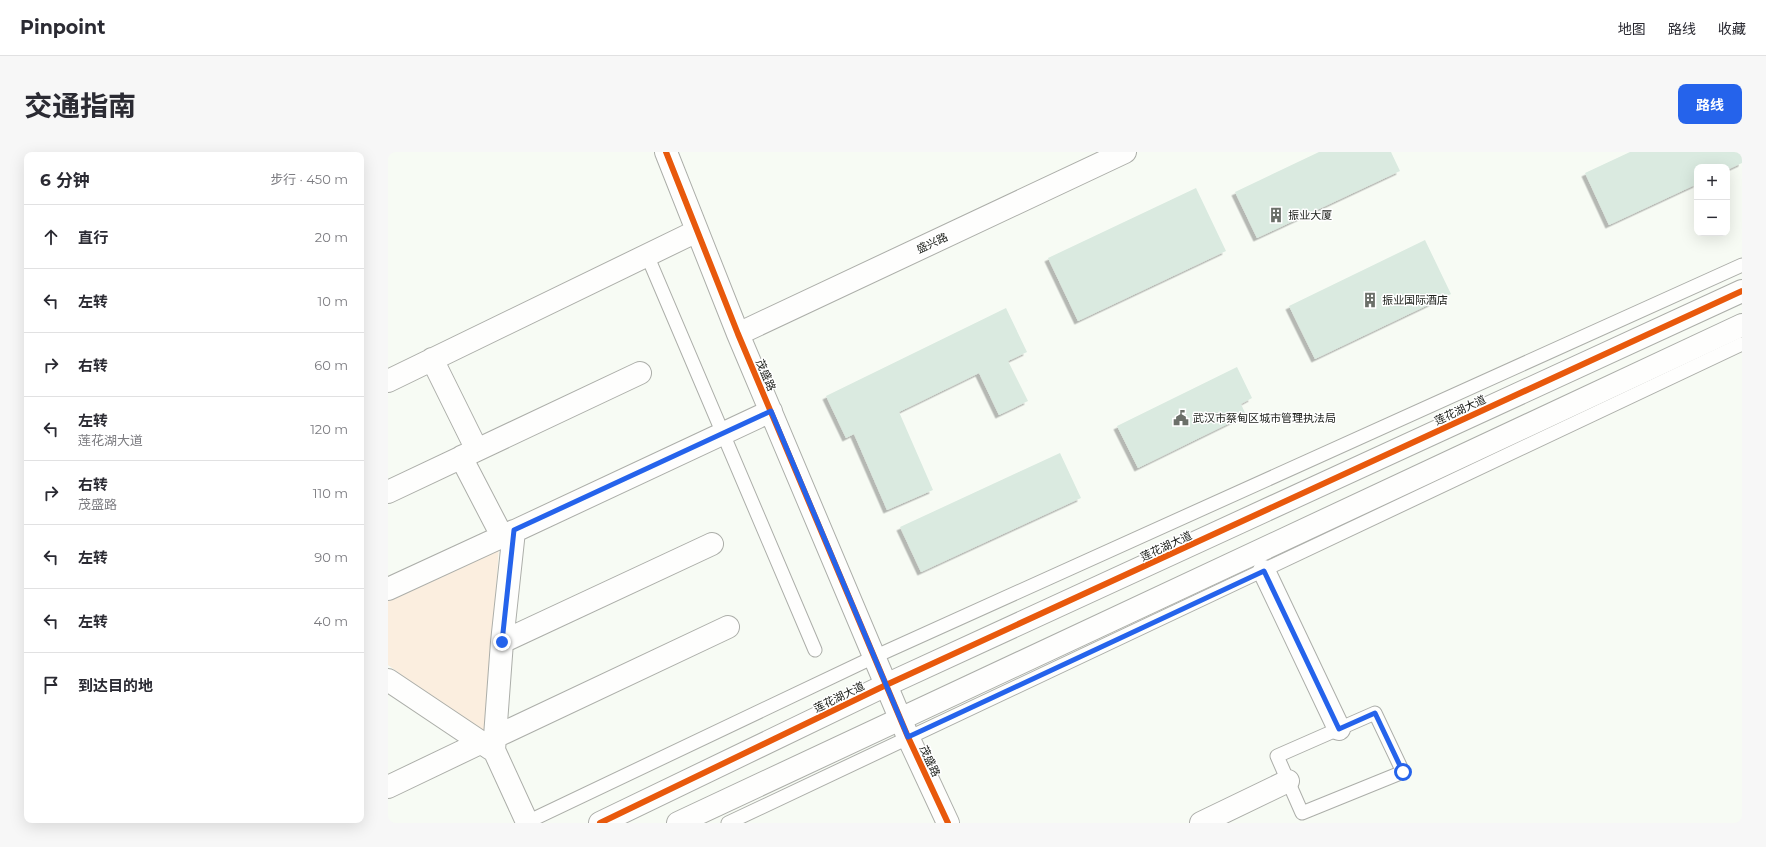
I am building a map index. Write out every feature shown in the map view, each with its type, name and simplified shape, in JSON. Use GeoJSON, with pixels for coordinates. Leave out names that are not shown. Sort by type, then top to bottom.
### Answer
{"type":"FeatureCollection","features":[{"type":"Feature","properties":{"kind":"street","name":"茂盛路"},"geometry":{"type":"LineString","coordinates":[[666,152],[738,334],[904,727],[948,823]]}},
{"type":"Feature","properties":{"kind":"street","name":"盛兴路"},"geometry":{"type":"LineString","coordinates":[[738,334],[1113,155]]}},
{"type":"Feature","properties":{"kind":"street"},"geometry":{"type":"LineString","coordinates":[[388,381],[697,231]]}},
{"type":"Feature","properties":{"kind":"street","name":"莲花湖大道"},"geometry":{"type":"LineString","coordinates":[[600,823],[886,685],[1742,291]]}},
{"type":"Feature","properties":{"kind":"street"},"geometry":{"type":"LineString","coordinates":[[678,823],[904,727],[1742,325]]}},
{"type":"Feature","properties":{"kind":"street"},"geometry":{"type":"LineString","coordinates":[[432,360],[469,454],[508,533],[502,642],[490,743],[526,822]]}},
{"type":"Feature","properties":{"kind":"street"},"geometry":{"type":"LineString","coordinates":[[388,492],[640,373]]}},
{"type":"Feature","properties":{"kind":"street"},"geometry":{"type":"LineString","coordinates":[[388,589],[771,411]]}},
{"type":"Feature","properties":{"kind":"street"},"geometry":{"type":"LineString","coordinates":[[502,642],[712,544]]}},
{"type":"Feature","properties":{"kind":"street"},"geometry":{"type":"LineString","coordinates":[[1264,571],[1339,729]]}},
{"type":"Feature","properties":{"kind":"street"},"geometry":{"type":"LineString","coordinates":[[388,786],[490,743],[728,627]]}},
{"type":"Feature","properties":{"kind":"street"},"geometry":{"type":"LineString","coordinates":[[392,688],[490,743]]}},
{"type":"Feature","properties":{"kind":"street"},"geometry":{"type":"LineString","coordinates":[[1201,823],[1288,781]]}},
{"type":"Feature","properties":{"kind":"lane"},"geometry":{"type":"LineString","coordinates":[[647,255],[815,650]]}},
{"type":"Feature","properties":{"kind":"lane","name":"莲花湖大道"},"geometry":{"type":"LineString","coordinates":[[526,822],[874,657],[1742,265]]}},
{"type":"Feature","properties":{"kind":"lane"},"geometry":{"type":"LineString","coordinates":[[728,823],[904,727],[1264,571],[1586,416],[1742,344]]}},
{"type":"Feature","properties":{"kind":"lane"},"geometry":{"type":"LineString","coordinates":[[1375,713],[1403,772],[1302,813],[1277,756],[1339,729],[1375,713]]}},
{"type":"Feature","properties":{"kind":"shaded area"},"geometry":{"type":"Polygon","coordinates":[[[499,547],[486,736],[388,665],[388,599],[499,547]]]}},
{"type":"Feature","properties":{"kind":"building","name":"振业大厦"},"geometry":{"type":"Polygon","coordinates":[[[1319,152],[1391,152],[1400,171],[1257,238],[1235,192],[1319,152]]]}},
{"type":"Feature","properties":{"kind":"building"},"geometry":{"type":"Polygon","coordinates":[[[1630,152],[1742,152],[1742,163],[1730,169],[1730,164],[1694,164],[1694,185],[1609,225],[1585,173],[1630,152]]]}},
{"type":"Feature","properties":{"kind":"building"},"geometry":{"type":"Polygon","coordinates":[[[1196,188],[1226,251],[1078,321],[1048,258],[1196,188]]]}},
{"type":"Feature","properties":{"kind":"building","name":"振业国际酒店"},"geometry":{"type":"Polygon","coordinates":[[[1425,240],[1451,294],[1315,359],[1289,306],[1425,240]]]}},
{"type":"Feature","properties":{"kind":"building"},"geometry":{"type":"Polygon","coordinates":[[[1006,308],[1027,352],[1008,361],[1028,401],[999,415],[979,373],[899,412],[933,490],[887,510],[854,434],[846,438],[826,396],[1006,308]]]}},
{"type":"Feature","properties":{"kind":"building"},"geometry":{"type":"Polygon","coordinates":[[[1237,367],[1252,398],[1241,404],[1246,415],[1138,468],[1117,426],[1237,367]]]}},
{"type":"Feature","properties":{"kind":"building"},"geometry":{"type":"Polygon","coordinates":[[[1060,453],[1081,498],[921,572],[900,527],[1060,453]]]}},
{"type":"Feature","properties":{"kind":"cycle path"},"geometry":{"type":"LineString","coordinates":[[666,152],[738,334],[908,737],[948,823]]}},
{"type":"Feature","properties":{"kind":"cycle path"},"geometry":{"type":"LineString","coordinates":[[600,823],[886,685],[1742,291]]}},
{"type":"Feature","properties":{"kind":"place","name":"振业大厦"},"geometry":{"type":"Point","coordinates":[1276,215]}},
{"type":"Feature","properties":{"kind":"place","name":"振业国际酒店"},"geometry":{"type":"Point","coordinates":[1370,300]}},
{"type":"Feature","properties":{"kind":"place","name":"武汉市蔡甸区城市管理执法局"},"geometry":{"type":"Point","coordinates":[1181,418]}},
{"type":"Feature","properties":{"kind":"route"},"geometry":{"type":"LineString","coordinates":[[502,642],[514,530],[771,411],[908,737],[1264,571],[1339,729],[1375,713],[1403,772]]}}]}
